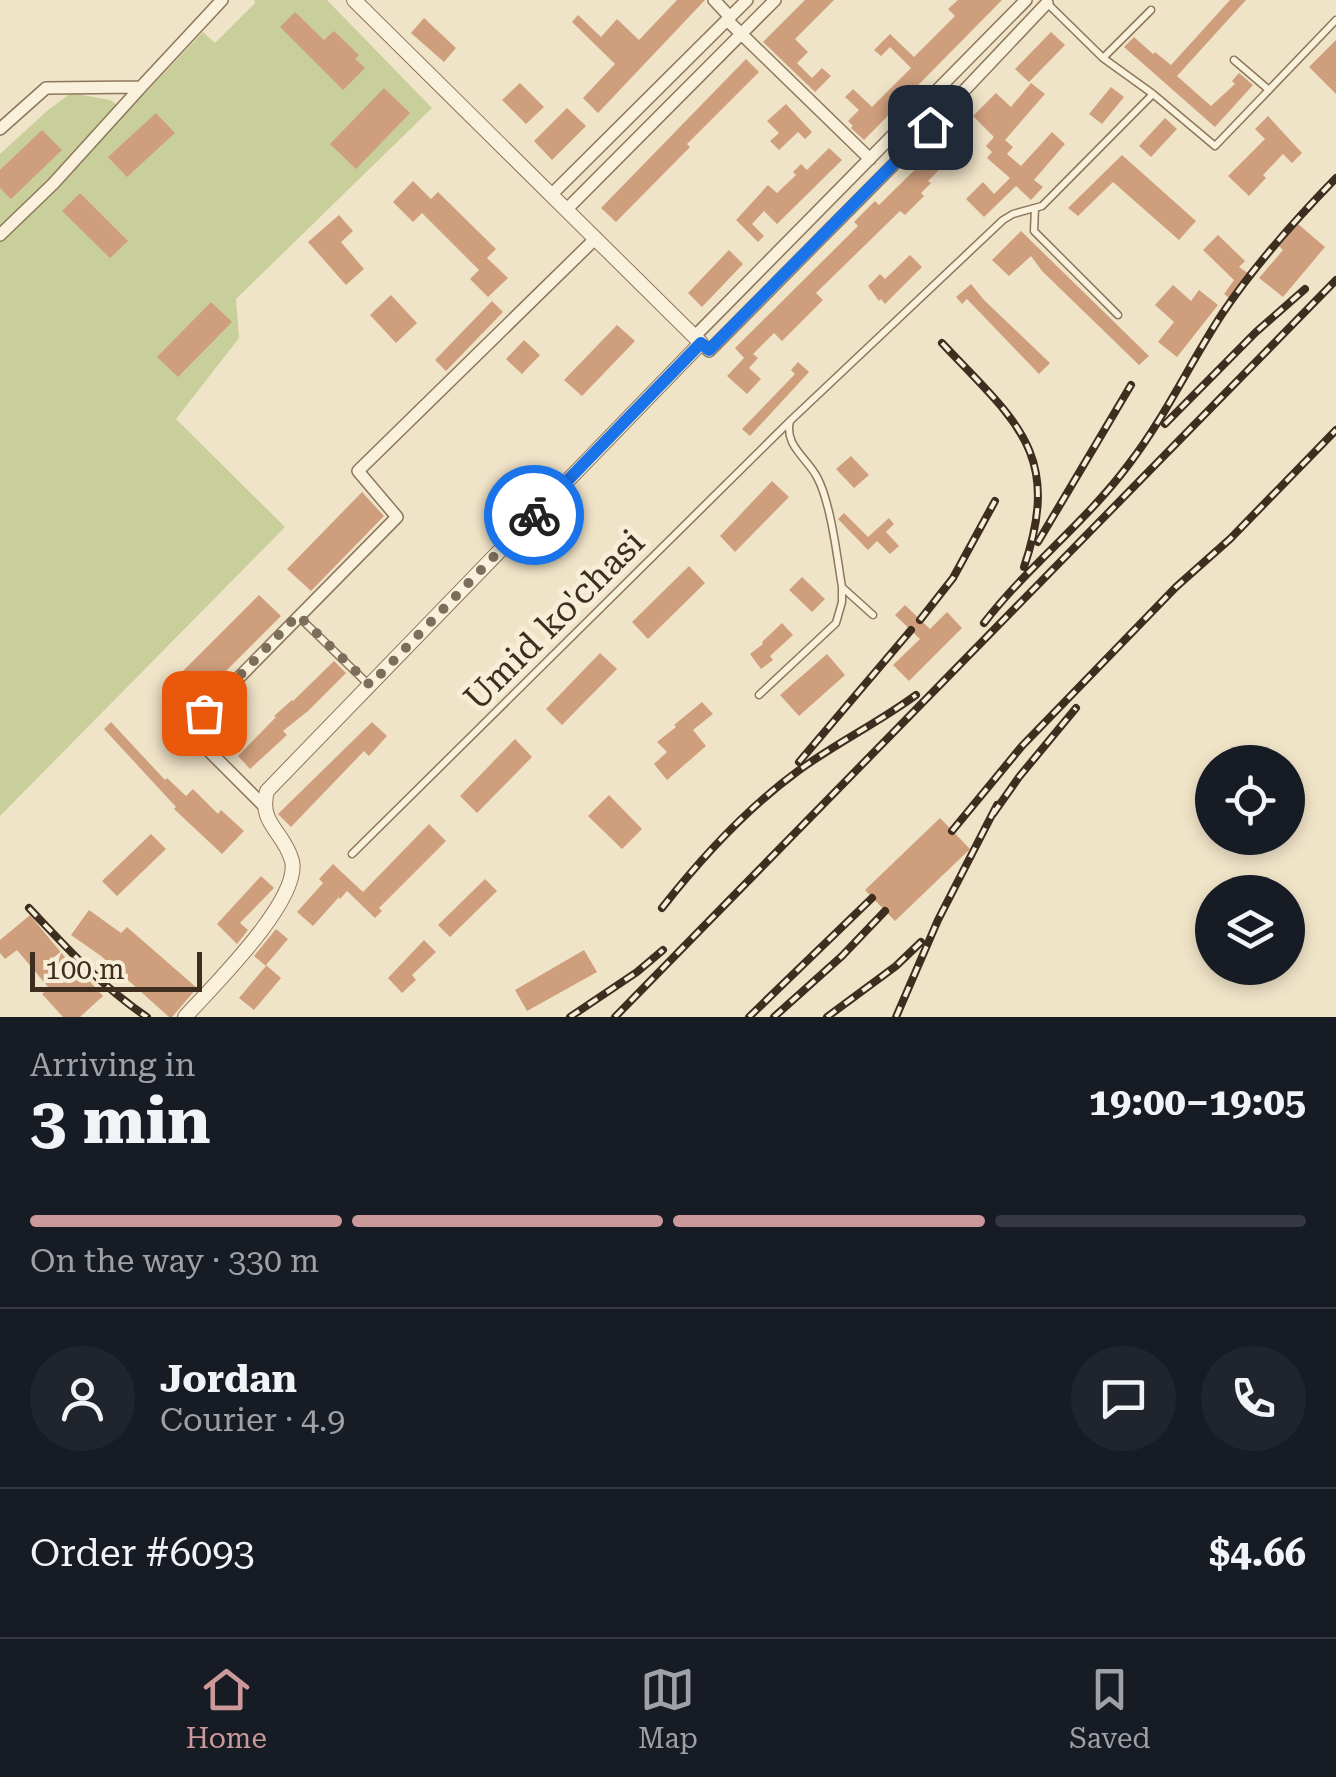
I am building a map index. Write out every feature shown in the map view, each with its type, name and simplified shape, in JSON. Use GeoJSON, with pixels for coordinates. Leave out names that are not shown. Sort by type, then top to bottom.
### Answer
{"type":"FeatureCollection","features":[{"type":"Feature","properties":{"kind":"street"},"geometry":{"type":"LineString","coordinates":[[0,235],[53,184],[222,0]]}},
{"type":"Feature","properties":{"kind":"street"},"geometry":{"type":"LineString","coordinates":[[354,0],[709,350],[906,152],[1046,2]]}},
{"type":"Feature","properties":{"kind":"street"},"geometry":{"type":"LineString","coordinates":[[714,0],[740,35],[870,158]]}},
{"type":"Feature","properties":{"kind":"street"},"geometry":{"type":"LineString","coordinates":[[552,194],[748,0]]}},
{"type":"Feature","properties":{"kind":"street"},"geometry":{"type":"LineString","coordinates":[[566,209],[775,0]]}},
{"type":"Feature","properties":{"kind":"street"},"geometry":{"type":"LineString","coordinates":[[263,805],[267,791],[870,158],[1026,0]]}},
{"type":"Feature","properties":{"kind":"street"},"geometry":{"type":"LineString","coordinates":[[0,129],[46,88],[141,87]]}},
{"type":"Feature","properties":{"kind":"street"},"geometry":{"type":"LineString","coordinates":[[185,1017],[257,937],[290,887],[294,866],[288,847],[266,816],[263,805],[195,738],[204,713],[397,517],[358,471],[596,238]]}},
{"type":"Feature","properties":{"kind":"lane"},"geometry":{"type":"LineString","coordinates":[[1046,2],[1103,58],[1215,146],[1336,20]]}},
{"type":"Feature","properties":{"kind":"lane"},"geometry":{"type":"LineString","coordinates":[[1103,58],[1151,10]]}},
{"type":"Feature","properties":{"kind":"lane"},"geometry":{"type":"LineString","coordinates":[[1234,60],[1269,90]]}},
{"type":"Feature","properties":{"kind":"lane","name":"Umid ko'chasi"},"geometry":{"type":"LineString","coordinates":[[352,854],[790,421],[1004,220],[1042,206],[1153,94]]}},
{"type":"Feature","properties":{"kind":"lane"},"geometry":{"type":"LineString","coordinates":[[1035,208],[1034,231],[1118,315]]}},
{"type":"Feature","properties":{"kind":"lane"},"geometry":{"type":"LineString","coordinates":[[759,695],[836,622],[842,602],[824,497],[818,478],[792,444],[790,421]]}},
{"type":"Feature","properties":{"kind":"lane"},"geometry":{"type":"LineString","coordinates":[[842,587],[873,615]]}},
{"type":"Feature","properties":{"kind":"lane"},"geometry":{"type":"LineString","coordinates":[[298,615],[370,685]]}},
{"type":"Feature","properties":{"kind":"green space"},"geometry":{"type":"Polygon","coordinates":[[[254,0],[327,0],[432,108],[236,299],[239,338],[176,419],[285,527],[0,816],[0,154],[71,93],[110,100],[128,111],[203,32],[215,43],[254,0]]]}},
{"type":"Feature","properties":{"kind":"building"},"geometry":{"type":"Polygon","coordinates":[[[677,0],[705,0],[598,113],[583,98],[615,64],[572,22],[578,15],[601,37],[617,19],[639,40],[677,0]]]}},
{"type":"Feature","properties":{"kind":"building"},"geometry":{"type":"Polygon","coordinates":[[[805,0],[834,0],[795,39],[808,52],[797,63],[812,78],[822,68],[831,76],[815,92],[763,42],[805,0]]]}},
{"type":"Feature","properties":{"kind":"building"},"geometry":{"type":"Polygon","coordinates":[[[958,0],[1002,0],[864,140],[848,121],[859,110],[845,97],[853,89],[872,107],[911,68],[890,47],[881,56],[874,50],[890,34],[914,57],[955,16],[948,9],[958,0]]]}},
{"type":"Feature","properties":{"kind":"building"},"geometry":{"type":"Polygon","coordinates":[[[1230,0],[1246,0],[1177,76],[1211,106],[1235,84],[1232,81],[1239,73],[1253,85],[1215,127],[1124,47],[1134,37],[1171,65],[1230,0]]]}},
{"type":"Feature","properties":{"kind":"building"},"geometry":{"type":"Polygon","coordinates":[[[295,12],[324,40],[334,31],[359,55],[355,59],[365,68],[343,90],[280,27],[295,12]]]}},
{"type":"Feature","properties":{"kind":"building"},"geometry":{"type":"Polygon","coordinates":[[[424,18],[456,48],[444,62],[411,33],[424,18]]]}},
{"type":"Feature","properties":{"kind":"building"},"geometry":{"type":"Polygon","coordinates":[[[1051,32],[1065,45],[1029,82],[1015,69],[1051,32]]]}},
{"type":"Feature","properties":{"kind":"building"},"geometry":{"type":"Polygon","coordinates":[[[1336,40],[1336,94],[1309,67],[1336,40]]]}},
{"type":"Feature","properties":{"kind":"building"},"geometry":{"type":"Polygon","coordinates":[[[746,59],[759,72],[616,222],[601,208],[746,59]]]}},
{"type":"Feature","properties":{"kind":"building"},"geometry":{"type":"Polygon","coordinates":[[[520,83],[544,107],[526,124],[502,100],[520,83]]]}},
{"type":"Feature","properties":{"kind":"building"},"geometry":{"type":"Polygon","coordinates":[[[1031,83],[1045,94],[1005,140],[1013,147],[1007,154],[1021,166],[1052,132],[1065,144],[1034,180],[1043,187],[1031,200],[1016,186],[984,217],[966,199],[983,182],[994,194],[1010,178],[987,158],[992,152],[986,146],[994,137],[973,116],[996,93],[1011,107],[1031,83]]]}},
{"type":"Feature","properties":{"kind":"building"},"geometry":{"type":"Polygon","coordinates":[[[1111,87],[1124,97],[1102,124],[1089,114],[1111,87]]]}},
{"type":"Feature","properties":{"kind":"building"},"geometry":{"type":"Polygon","coordinates":[[[384,88],[410,113],[356,169],[330,144],[384,88]]]}},
{"type":"Feature","properties":{"kind":"building"},"geometry":{"type":"Polygon","coordinates":[[[786,104],[812,132],[805,139],[798,132],[779,150],[770,141],[779,133],[767,121],[786,104]]]}},
{"type":"Feature","properties":{"kind":"building"},"geometry":{"type":"Polygon","coordinates":[[[567,108],[586,126],[552,160],[534,141],[567,108]]]}},
{"type":"Feature","properties":{"kind":"building"},"geometry":{"type":"Polygon","coordinates":[[[156,113],[175,133],[127,177],[108,157],[156,113]]]}},
{"type":"Feature","properties":{"kind":"building"},"geometry":{"type":"Polygon","coordinates":[[[1268,116],[1302,153],[1292,163],[1283,154],[1249,196],[1228,176],[1265,139],[1255,129],[1268,116]]]}},
{"type":"Feature","properties":{"kind":"building"},"geometry":{"type":"Polygon","coordinates":[[[1165,118],[1177,129],[1151,157],[1139,146],[1165,118]]]}},
{"type":"Feature","properties":{"kind":"building"},"geometry":{"type":"Polygon","coordinates":[[[42,130],[62,150],[11,199],[0,188],[0,170],[42,130]]]}},
{"type":"Feature","properties":{"kind":"building"},"geometry":{"type":"Polygon","coordinates":[[[946,139],[961,154],[928,181],[931,183],[921,193],[924,196],[905,215],[900,211],[816,293],[823,300],[782,341],[774,333],[753,354],[758,358],[749,368],[761,379],[747,394],[727,376],[744,358],[735,348],[858,226],[854,222],[875,201],[879,205],[946,139]]]}},
{"type":"Feature","properties":{"kind":"building"},"geometry":{"type":"Polygon","coordinates":[[[829,148],[842,160],[777,224],[764,211],[752,224],[764,236],[758,242],[736,220],[768,185],[777,193],[796,175],[793,172],[801,164],[807,170],[829,148]]]}},
{"type":"Feature","properties":{"kind":"building"},"geometry":{"type":"Polygon","coordinates":[[[1122,155],[1196,221],[1179,240],[1113,182],[1078,216],[1068,208],[1122,155]]]}},
{"type":"Feature","properties":{"kind":"building"},"geometry":{"type":"Polygon","coordinates":[[[413,181],[431,199],[438,192],[496,249],[487,258],[508,278],[488,297],[470,279],[479,270],[422,213],[413,222],[393,202],[413,181]]]}},
{"type":"Feature","properties":{"kind":"building"},"geometry":{"type":"Polygon","coordinates":[[[80,193],[128,241],[110,258],[62,211],[80,193]]]}},
{"type":"Feature","properties":{"kind":"building"},"geometry":{"type":"Polygon","coordinates":[[[339,215],[353,231],[341,242],[364,269],[346,285],[308,242],[339,215]]]}},
{"type":"Feature","properties":{"kind":"building"},"geometry":{"type":"Polygon","coordinates":[[[1298,224],[1325,247],[1283,297],[1259,278],[1283,250],[1279,246],[1298,224]]]}},
{"type":"Feature","properties":{"kind":"building"},"geometry":{"type":"Polygon","coordinates":[[[1021,231],[1149,356],[1139,365],[1031,256],[1009,276],[992,260],[1021,231]]]}},
{"type":"Feature","properties":{"kind":"building"},"geometry":{"type":"Polygon","coordinates":[[[1218,235],[1245,261],[1239,267],[1249,274],[1232,300],[1224,294],[1234,280],[1203,250],[1218,235]]]}},
{"type":"Feature","properties":{"kind":"building"},"geometry":{"type":"Polygon","coordinates":[[[729,250],[743,264],[702,307],[688,293],[729,250]]]}},
{"type":"Feature","properties":{"kind":"building"},"geometry":{"type":"Polygon","coordinates":[[[910,255],[922,267],[885,304],[879,301],[868,286],[880,274],[885,279],[910,255]]]}},
{"type":"Feature","properties":{"kind":"building"},"geometry":{"type":"Polygon","coordinates":[[[971,284],[1050,363],[1039,374],[967,299],[962,304],[956,297],[971,284]]]}},
{"type":"Feature","properties":{"kind":"building"},"geometry":{"type":"Polygon","coordinates":[[[1173,285],[1191,301],[1199,290],[1218,305],[1177,357],[1158,342],[1174,322],[1155,305],[1173,285]]]}},
{"type":"Feature","properties":{"kind":"building"},"geometry":{"type":"Polygon","coordinates":[[[391,295],[417,323],[396,343],[370,315],[391,295]]]}},
{"type":"Feature","properties":{"kind":"building"},"geometry":{"type":"Polygon","coordinates":[[[492,301],[503,312],[446,371],[435,360],[492,301]]]}},
{"type":"Feature","properties":{"kind":"building"},"geometry":{"type":"Polygon","coordinates":[[[211,302],[232,322],[178,377],[157,357],[211,302]]]}},
{"type":"Feature","properties":{"kind":"building"},"geometry":{"type":"Polygon","coordinates":[[[617,325],[635,341],[582,396],[564,380],[617,325]]]}},
{"type":"Feature","properties":{"kind":"building"},"geometry":{"type":"Polygon","coordinates":[[[524,340],[540,355],[522,374],[506,359],[524,340]]]}},
{"type":"Feature","properties":{"kind":"building"},"geometry":{"type":"Polygon","coordinates":[[[798,362],[809,372],[750,436],[742,429],[795,374],[791,370],[798,362]]]}},
{"type":"Feature","properties":{"kind":"building"},"geometry":{"type":"Polygon","coordinates":[[[851,456],[869,475],[854,488],[836,469],[851,456]]]}},
{"type":"Feature","properties":{"kind":"building"},"geometry":{"type":"Polygon","coordinates":[[[772,481],[789,497],[735,552],[720,536],[772,481]]]}},
{"type":"Feature","properties":{"kind":"building"},"geometry":{"type":"Polygon","coordinates":[[[362,492],[384,516],[311,591],[287,569],[362,492]]]}},
{"type":"Feature","properties":{"kind":"building"},"geometry":{"type":"Polygon","coordinates":[[[844,513],[868,537],[889,518],[894,524],[886,532],[899,546],[890,554],[877,541],[868,550],[838,519],[844,513]]]}},
{"type":"Feature","properties":{"kind":"building"},"geometry":{"type":"Polygon","coordinates":[[[689,566],[705,583],[648,639],[632,622],[689,566]]]}},
{"type":"Feature","properties":{"kind":"building"},"geometry":{"type":"Polygon","coordinates":[[[802,577],[825,599],[812,612],[789,590],[802,577]]]}},
{"type":"Feature","properties":{"kind":"building"},"geometry":{"type":"Polygon","coordinates":[[[259,595],[281,616],[204,693],[182,672],[259,595]]]}},
{"type":"Feature","properties":{"kind":"building"},"geometry":{"type":"Polygon","coordinates":[[[905,605],[930,629],[947,612],[962,628],[909,681],[893,665],[920,639],[895,615],[905,605]]]}},
{"type":"Feature","properties":{"kind":"building"},"geometry":{"type":"Polygon","coordinates":[[[782,623],[793,635],[761,669],[750,654],[782,623]]]}},
{"type":"Feature","properties":{"kind":"building"},"geometry":{"type":"Polygon","coordinates":[[[600,653],[617,669],[562,725],[546,709],[600,653]]]}},
{"type":"Feature","properties":{"kind":"building"},"geometry":{"type":"Polygon","coordinates":[[[827,654],[845,675],[799,716],[780,695],[827,654]]]}},
{"type":"Feature","properties":{"kind":"building"},"geometry":{"type":"Polygon","coordinates":[[[334,661],[346,673],[283,731],[287,735],[250,769],[238,756],[274,716],[334,661]]]}},
{"type":"Feature","properties":{"kind":"building"},"geometry":{"type":"Polygon","coordinates":[[[702,702],[713,714],[693,730],[706,746],[667,780],[654,764],[667,752],[657,742],[702,702]]]}},
{"type":"Feature","properties":{"kind":"building"},"geometry":{"type":"Polygon","coordinates":[[[111,722],[165,780],[186,796],[193,789],[218,814],[221,810],[244,831],[222,854],[174,809],[104,729],[111,722]]]}},
{"type":"Feature","properties":{"kind":"building"},"geometry":{"type":"Polygon","coordinates":[[[372,722],[387,736],[369,756],[364,751],[291,827],[278,814],[372,722]]]}},
{"type":"Feature","properties":{"kind":"building"},"geometry":{"type":"Polygon","coordinates":[[[515,739],[532,757],[477,813],[460,796],[515,739]]]}},
{"type":"Feature","properties":{"kind":"building"},"geometry":{"type":"Polygon","coordinates":[[[609,795],[642,829],[622,849],[588,816],[609,795]]]}},
{"type":"Feature","properties":{"kind":"building"},"geometry":{"type":"Polygon","coordinates":[[[940,818],[970,849],[895,921],[865,890],[940,818]]]}},
{"type":"Feature","properties":{"kind":"building"},"geometry":{"type":"Polygon","coordinates":[[[429,824],[446,841],[379,908],[382,911],[375,918],[347,891],[313,926],[297,912],[323,883],[319,879],[333,864],[363,892],[429,824]]]}},
{"type":"Feature","properties":{"kind":"building"},"geometry":{"type":"Polygon","coordinates":[[[151,834],[166,849],[117,896],[102,881],[151,834]]]}},
{"type":"Feature","properties":{"kind":"building"},"geometry":{"type":"Polygon","coordinates":[[[261,876],[274,888],[240,923],[248,930],[237,944],[217,924],[261,876]]]}},
{"type":"Feature","properties":{"kind":"building"},"geometry":{"type":"Polygon","coordinates":[[[485,879],[497,891],[450,937],[438,925],[485,879]]]}},
{"type":"Feature","properties":{"kind":"building"},"geometry":{"type":"Polygon","coordinates":[[[89,910],[121,933],[127,927],[197,988],[172,1017],[71,935],[89,910]]]}},
{"type":"Feature","properties":{"kind":"building"},"geometry":{"type":"Polygon","coordinates":[[[30,915],[103,996],[80,1017],[63,1017],[42,994],[49,988],[17,950],[5,959],[0,953],[0,940],[30,915]]]}},
{"type":"Feature","properties":{"kind":"building"},"geometry":{"type":"Polygon","coordinates":[[[276,929],[288,939],[266,965],[281,978],[254,1010],[239,998],[266,966],[254,956],[276,929]]]}},
{"type":"Feature","properties":{"kind":"building"},"geometry":{"type":"Polygon","coordinates":[[[424,940],[436,952],[412,975],[416,980],[402,993],[388,978],[424,940]]]}},
{"type":"Feature","properties":{"kind":"building"},"geometry":{"type":"Polygon","coordinates":[[[584,950],[597,972],[527,1011],[515,990],[584,950]]]}},
{"type":"Feature","properties":{"kind":"railway"},"geometry":{"type":"LineString","coordinates":[[984,623],[1129,464],[1235,296],[1276,243],[1336,178]]}},
{"type":"Feature","properties":{"kind":"railway"},"geometry":{"type":"LineString","coordinates":[[615,1017],[1336,280]]}},
{"type":"Feature","properties":{"kind":"railway"},"geometry":{"type":"LineString","coordinates":[[1165,424],[1256,332],[1305,289]]}},
{"type":"Feature","properties":{"kind":"railway"},"geometry":{"type":"LineString","coordinates":[[942,343],[991,395],[1025,441],[1038,494],[1035,528],[1024,567]]}},
{"type":"Feature","properties":{"kind":"railway"},"geometry":{"type":"LineString","coordinates":[[1038,542],[1131,385]]}},
{"type":"Feature","properties":{"kind":"railway"},"geometry":{"type":"LineString","coordinates":[[952,831],[1022,746],[1336,430]]}},
{"type":"Feature","properties":{"kind":"railway"},"geometry":{"type":"LineString","coordinates":[[920,620],[953,578],[995,501]]}},
{"type":"Feature","properties":{"kind":"railway"},"geometry":{"type":"LineString","coordinates":[[799,762],[911,630]]}},
{"type":"Feature","properties":{"kind":"railway"},"geometry":{"type":"LineString","coordinates":[[662,908],[760,801],[812,761],[916,695]]}},
{"type":"Feature","properties":{"kind":"railway"},"geometry":{"type":"LineString","coordinates":[[993,814],[1076,708]]}},
{"type":"Feature","properties":{"kind":"railway"},"geometry":{"type":"LineString","coordinates":[[896,1017],[938,920],[997,805]]}},
{"type":"Feature","properties":{"kind":"railway"},"geometry":{"type":"LineString","coordinates":[[749,1017],[872,898]]}},
{"type":"Feature","properties":{"kind":"railway"},"geometry":{"type":"LineString","coordinates":[[29,908],[99,979],[147,1017]]}},
{"type":"Feature","properties":{"kind":"railway"},"geometry":{"type":"LineString","coordinates":[[774,1017],[885,911]]}},
{"type":"Feature","properties":{"kind":"railway"},"geometry":{"type":"LineString","coordinates":[[827,1017],[896,966],[921,942]]}},
{"type":"Feature","properties":{"kind":"railway"},"geometry":{"type":"LineString","coordinates":[[570,1017],[663,950]]}},
{"type":"Feature","properties":{"kind":"way so far"},"geometry":{"type":"LineString","coordinates":[[204,713],[298,615],[370,685],[534,515]]}},
{"type":"Feature","properties":{"kind":"route"},"geometry":{"type":"LineString","coordinates":[[534,515],[701,343],[709,350],[930,127]]}}]}
